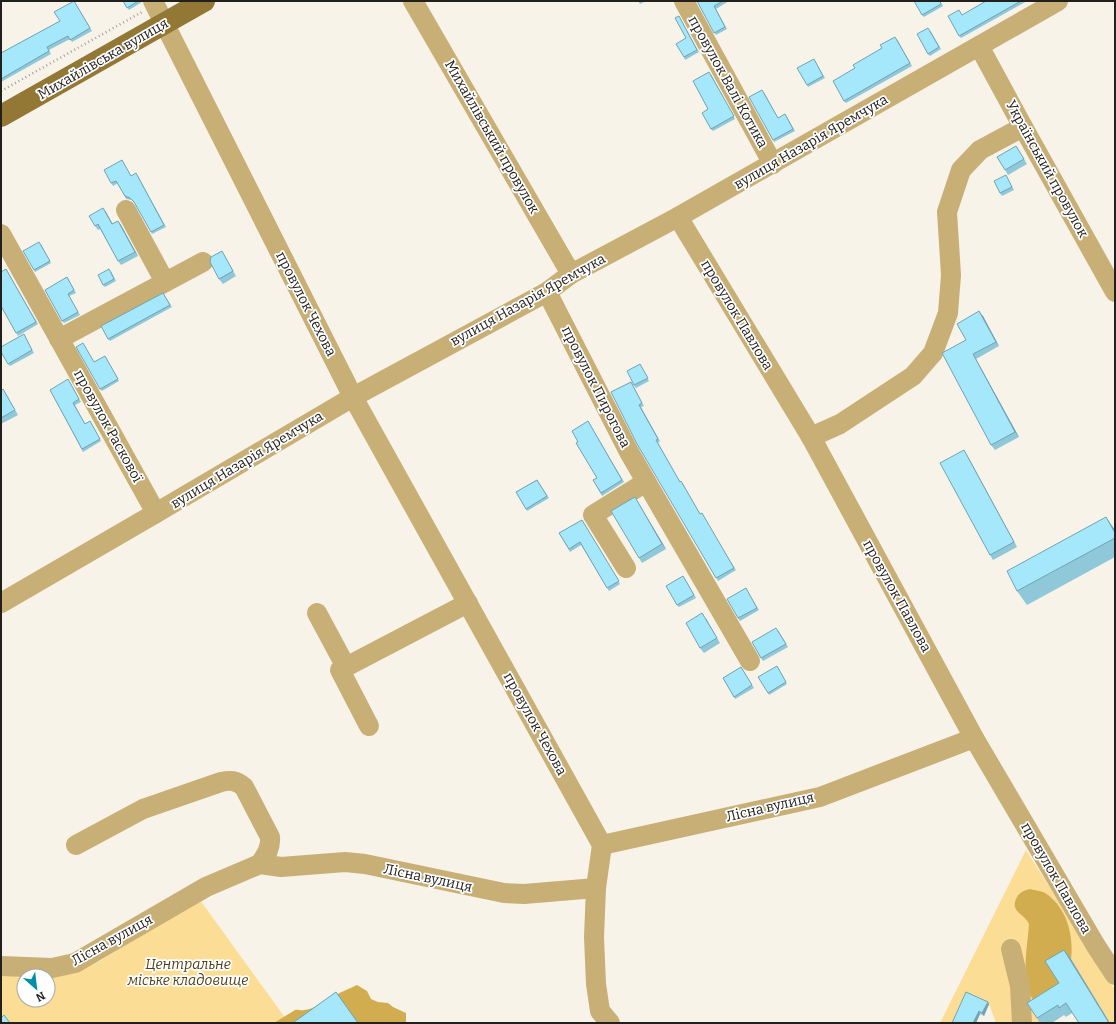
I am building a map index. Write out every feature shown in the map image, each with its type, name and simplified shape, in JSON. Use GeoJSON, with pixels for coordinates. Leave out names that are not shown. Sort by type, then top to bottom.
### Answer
{"type":"FeatureCollection","features":[{"type":"Feature","properties":{"kind":"main road","name":"Михайлівська вулиця"},"geometry":{"type":"LineString","coordinates":[[1,116],[158,10],[204,1]]}},
{"type":"Feature","properties":{"kind":"street","name":"Михайлівський провулок"},"geometry":{"type":"LineString","coordinates":[[413,1],[571,274]]}},
{"type":"Feature","properties":{"kind":"street","name":"провулок Валі Котика"},"geometry":{"type":"LineString","coordinates":[[684,1],[773,164]]}},
{"type":"Feature","properties":{"kind":"street","name":"вулиця Назарія Яремчука"},"geometry":{"type":"LineString","coordinates":[[1,603],[353,396],[547,292],[571,274],[773,164],[1058,1]]}},
{"type":"Feature","properties":{"kind":"street","name":"провулок Чехова"},"geometry":{"type":"LineString","coordinates":[[158,10],[353,396],[602,845]]}},
{"type":"Feature","properties":{"kind":"street","name":"Український провулок"},"geometry":{"type":"LineString","coordinates":[[979,46],[1115,292]]}},
{"type":"Feature","properties":{"kind":"street"},"geometry":{"type":"LineString","coordinates":[[811,437],[840,424],[914,376],[933,353],[948,312],[951,275],[947,212],[961,170],[980,150],[1023,127]]}},
{"type":"Feature","properties":{"kind":"street"},"geometry":{"type":"LineString","coordinates":[[126,210],[165,282]]}},
{"type":"Feature","properties":{"kind":"street","name":"провулок Павлова"},"geometry":{"type":"LineString","coordinates":[[678,217],[811,437],[974,738],[1096,946],[1115,975]]}},
{"type":"Feature","properties":{"kind":"street","name":"провулок Раскової"},"geometry":{"type":"LineString","coordinates":[[1,234],[156,513]]}},
{"type":"Feature","properties":{"kind":"street"},"geometry":{"type":"LineString","coordinates":[[59,339],[203,262]]}},
{"type":"Feature","properties":{"kind":"street","name":"провулок Пирогова"},"geometry":{"type":"LineString","coordinates":[[547,292],[629,452],[750,661]]}},
{"type":"Feature","properties":{"kind":"street"},"geometry":{"type":"LineString","coordinates":[[626,568],[593,515],[646,482]]}},
{"type":"Feature","properties":{"kind":"street"},"geometry":{"type":"LineString","coordinates":[[369,726],[340,670],[468,603]]}},
{"type":"Feature","properties":{"kind":"street"},"geometry":{"type":"LineString","coordinates":[[317,613],[346,667]]}},
{"type":"Feature","properties":{"kind":"street","name":"Лісна вулиця"},"geometry":{"type":"LineString","coordinates":[[602,845],[820,797],[974,738]]}},
{"type":"Feature","properties":{"kind":"street"},"geometry":{"type":"LineString","coordinates":[[76,845],[144,809],[230,780],[238,782],[244,787],[270,837],[271,844],[268,852],[260,864]]}},
{"type":"Feature","properties":{"kind":"street"},"geometry":{"type":"LineString","coordinates":[[602,845],[596,888],[594,937],[596,984],[600,1011],[610,1023]]}},
{"type":"Feature","properties":{"kind":"street","name":"Лісна вулиця"},"geometry":{"type":"LineString","coordinates":[[1,966],[52,968],[75,963],[206,887],[260,864],[281,867],[346,862],[366,864],[504,894],[524,894],[596,888]]}},
{"type":"Feature","properties":{"kind":"street"},"geometry":{"type":"LineString","coordinates":[[1011,949],[1020,986],[1022,1023]]}},
{"type":"Feature","properties":{"kind":"path"},"geometry":{"type":"LineString","coordinates":[[1,91],[158,10]]}},
{"type":"Feature","properties":{"kind":"green space"},"geometry":{"type":"Polygon","coordinates":[[[1026,850],[1115,990],[1115,1023],[1110,1023],[1070,959],[1041,1023],[996,1023],[989,1004],[955,1023],[940,1023],[1026,850]]]}},
{"type":"Feature","properties":{"kind":"green space","name":"Центральне міське кладовище"},"geometry":{"type":"Polygon","coordinates":[[[200,900],[289,1023],[10,1023],[1,1021],[1,972],[16,975],[16,1008],[56,1008],[56,976],[76,972],[98,962],[200,900]]]}},
{"type":"Feature","properties":{"kind":"shaded area"},"geometry":{"type":"Polygon","coordinates":[[[1030,889],[1045,893],[1059,906],[1064,914],[1070,932],[1072,950],[1071,959],[1052,971],[1059,983],[1035,1001],[1030,995],[1026,976],[1026,953],[1029,924],[1027,920],[1018,912],[1015,906],[1018,895],[1030,889]]]}},
{"type":"Feature","properties":{"kind":"shaded area"},"geometry":{"type":"Polygon","coordinates":[[[357,985],[367,991],[371,999],[378,1002],[388,1003],[406,1013],[406,1023],[274,1023],[295,1010],[303,1010],[317,1006],[330,997],[357,985]]]}},
{"type":"Feature","properties":{"kind":"building"},"geometry":{"type":"Polygon","coordinates":[[[74,1],[90,28],[70,40],[68,36],[47,47],[49,51],[1,79],[1,53],[60,21],[54,12],[74,1]]]}},
{"type":"Feature","properties":{"kind":"building"},"geometry":{"type":"Polygon","coordinates":[[[123,1],[138,1],[127,8],[123,1]]]}},
{"type":"Feature","properties":{"kind":"building"},"geometry":{"type":"Polygon","coordinates":[[[697,1],[723,1],[714,6],[725,27],[714,33],[697,1]]]}},
{"type":"Feature","properties":{"kind":"building"},"geometry":{"type":"Polygon","coordinates":[[[914,1],[940,1],[941,4],[922,15],[914,1]]]}},
{"type":"Feature","properties":{"kind":"building"},"geometry":{"type":"Polygon","coordinates":[[[986,1],[1021,1],[959,36],[948,16],[959,10],[962,15],[986,1]]]}},
{"type":"Feature","properties":{"kind":"building"},"geometry":{"type":"Polygon","coordinates":[[[679,16],[697,50],[684,57],[676,44],[686,38],[675,18],[679,16]]]}},
{"type":"Feature","properties":{"kind":"building"},"geometry":{"type":"Polygon","coordinates":[[[928,28],[939,47],[928,54],[917,34],[928,28]]]}},
{"type":"Feature","properties":{"kind":"building"},"geometry":{"type":"Polygon","coordinates":[[[895,37],[910,63],[844,101],[833,81],[855,68],[853,65],[882,48],[880,45],[895,37]]]}},
{"type":"Feature","properties":{"kind":"building"},"geometry":{"type":"Polygon","coordinates":[[[814,59],[823,76],[807,85],[797,68],[814,59]]]}},
{"type":"Feature","properties":{"kind":"building"},"geometry":{"type":"Polygon","coordinates":[[[709,72],[734,116],[711,129],[702,113],[708,109],[693,81],[709,72]]]}},
{"type":"Feature","properties":{"kind":"building"},"geometry":{"type":"Polygon","coordinates":[[[762,90],[778,118],[785,114],[793,129],[773,140],[749,97],[762,90]]]}},
{"type":"Feature","properties":{"kind":"building"},"geometry":{"type":"Polygon","coordinates":[[[1016,146],[1024,159],[1005,170],[997,157],[1016,146]]]}},
{"type":"Feature","properties":{"kind":"building"},"geometry":{"type":"Polygon","coordinates":[[[122,160],[131,176],[136,173],[164,225],[151,232],[134,202],[125,196],[116,181],[111,183],[104,170],[122,160]]]}},
{"type":"Feature","properties":{"kind":"building"},"geometry":{"type":"Polygon","coordinates":[[[1006,175],[1012,187],[1000,193],[994,181],[1006,175]]]}},
{"type":"Feature","properties":{"kind":"building"},"geometry":{"type":"Polygon","coordinates":[[[103,208],[112,224],[118,221],[135,252],[118,261],[98,224],[95,226],[89,216],[103,208]]]}},
{"type":"Feature","properties":{"kind":"building"},"geometry":{"type":"Polygon","coordinates":[[[39,242],[50,261],[34,270],[23,251],[39,242]]]}},
{"type":"Feature","properties":{"kind":"building"},"geometry":{"type":"Polygon","coordinates":[[[222,251],[233,271],[219,279],[210,262],[211,257],[222,251]]]}},
{"type":"Feature","properties":{"kind":"building"},"geometry":{"type":"Polygon","coordinates":[[[6,269],[36,322],[16,333],[1,306],[1,272],[6,269]]]}},
{"type":"Feature","properties":{"kind":"building"},"geometry":{"type":"Polygon","coordinates":[[[109,269],[114,279],[103,285],[98,275],[109,269]]]}},
{"type":"Feature","properties":{"kind":"building"},"geometry":{"type":"Polygon","coordinates":[[[67,277],[74,290],[68,294],[78,312],[62,321],[45,290],[67,277]]]}},
{"type":"Feature","properties":{"kind":"building"},"geometry":{"type":"Polygon","coordinates":[[[163,293],[170,305],[108,339],[101,326],[163,293]]]}},
{"type":"Feature","properties":{"kind":"building"},"geometry":{"type":"Polygon","coordinates":[[[979,311],[996,342],[973,354],[1015,432],[991,445],[942,353],[966,340],[957,324],[979,311]]]}},
{"type":"Feature","properties":{"kind":"building"},"geometry":{"type":"Polygon","coordinates":[[[24,334],[32,350],[8,364],[1,352],[1,347],[24,334]]]}},
{"type":"Feature","properties":{"kind":"building"},"geometry":{"type":"Polygon","coordinates":[[[83,343],[94,362],[105,356],[118,379],[100,389],[76,347],[83,343]]]}},
{"type":"Feature","properties":{"kind":"building"},"geometry":{"type":"Polygon","coordinates":[[[640,364],[648,378],[634,385],[627,371],[640,364]]]}},
{"type":"Feature","properties":{"kind":"building"},"geometry":{"type":"Polygon","coordinates":[[[68,379],[79,399],[73,403],[85,424],[90,421],[100,439],[82,449],[50,390],[68,379]]]}},
{"type":"Feature","properties":{"kind":"building"},"geometry":{"type":"Polygon","coordinates":[[[631,382],[642,403],[639,405],[658,439],[656,440],[680,482],[681,481],[700,514],[702,513],[734,568],[716,578],[637,444],[611,392],[631,382]]]}},
{"type":"Feature","properties":{"kind":"building"},"geometry":{"type":"Polygon","coordinates":[[[3,389],[15,410],[1,418],[1,391],[3,389]]]}},
{"type":"Feature","properties":{"kind":"building"},"geometry":{"type":"Polygon","coordinates":[[[588,421],[622,480],[601,493],[593,480],[597,478],[576,443],[578,442],[572,431],[588,421]]]}},
{"type":"Feature","properties":{"kind":"building"},"geometry":{"type":"Polygon","coordinates":[[[964,450],[1014,542],[990,555],[940,463],[964,450]]]}},
{"type":"Feature","properties":{"kind":"building"},"geometry":{"type":"Polygon","coordinates":[[[537,480],[547,496],[526,509],[516,492],[537,480]]]}},
{"type":"Feature","properties":{"kind":"building"},"geometry":{"type":"Polygon","coordinates":[[[635,497],[662,544],[639,558],[611,511],[635,497]]]}},
{"type":"Feature","properties":{"kind":"building"},"geometry":{"type":"Polygon","coordinates":[[[1106,517],[1115,533],[1115,538],[1017,591],[1007,571],[1106,517]]]}},
{"type":"Feature","properties":{"kind":"building"},"geometry":{"type":"Polygon","coordinates":[[[582,520],[619,581],[607,588],[580,542],[569,549],[559,533],[582,520]]]}},
{"type":"Feature","properties":{"kind":"building"},"geometry":{"type":"Polygon","coordinates":[[[683,576],[694,595],[677,605],[666,586],[683,576]]]}},
{"type":"Feature","properties":{"kind":"building"},"geometry":{"type":"Polygon","coordinates":[[[746,588],[757,608],[738,618],[727,599],[746,588]]]}},
{"type":"Feature","properties":{"kind":"building"},"geometry":{"type":"Polygon","coordinates":[[[702,613],[717,638],[700,648],[686,623],[702,613]]]}},
{"type":"Feature","properties":{"kind":"building"},"geometry":{"type":"Polygon","coordinates":[[[776,628],[786,644],[761,658],[752,642],[776,628]]]}},
{"type":"Feature","properties":{"kind":"building"},"geometry":{"type":"Polygon","coordinates":[[[777,666],[786,682],[768,693],[758,677],[777,666]]]}},
{"type":"Feature","properties":{"kind":"building"},"geometry":{"type":"Polygon","coordinates":[[[741,667],[752,685],[734,697],[723,678],[741,667]]]}},
{"type":"Feature","properties":{"kind":"building"},"geometry":{"type":"Polygon","coordinates":[[[1064,950],[1109,1023],[1079,1023],[1066,1003],[1059,1008],[1058,1005],[1037,1018],[1027,1003],[1059,983],[1045,961],[1064,950]]]}},
{"type":"Feature","properties":{"kind":"building"},"geometry":{"type":"Polygon","coordinates":[[[336,992],[358,1023],[294,1022],[336,992]]]}},
{"type":"Feature","properties":{"kind":"building"},"geometry":{"type":"Polygon","coordinates":[[[966,992],[988,1002],[982,1013],[979,1011],[973,1023],[952,1023],[966,992]]]}},
{"type":"Feature","properties":{"kind":"building"},"geometry":{"type":"Polygon","coordinates":[[[4,1015],[10,1023],[1,1023],[1,1018],[4,1015]]]}}]}
